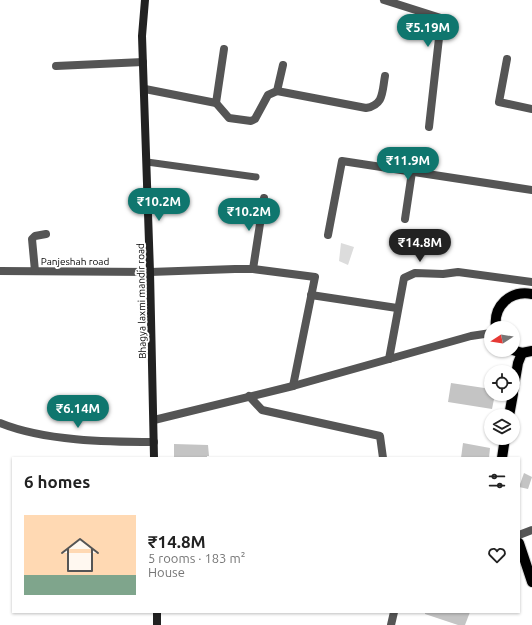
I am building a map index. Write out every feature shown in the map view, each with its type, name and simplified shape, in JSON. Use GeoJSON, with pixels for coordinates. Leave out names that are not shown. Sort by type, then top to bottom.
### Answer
{"type":"FeatureCollection","features":[{"type":"Feature","properties":{"kind":"main road","name":"Bhagya laxmi mandir road"},"geometry":{"type":"LineString","coordinates":[[145,0],[142,36],[145,89],[154,457]]}},
{"type":"Feature","properties":{"kind":"main road"},"geometry":{"type":"LineString","coordinates":[[495,321],[498,309],[505,300],[515,294],[531,292]]}},
{"type":"Feature","properties":{"kind":"main road"},"geometry":{"type":"LineString","coordinates":[[518,365],[522,351]]}},
{"type":"Feature","properties":{"kind":"main road"},"geometry":{"type":"LineString","coordinates":[[502,457],[504,445]]}},
{"type":"Feature","properties":{"kind":"main road"},"geometry":{"type":"LineString","coordinates":[[520,546],[532,582]]}},
{"type":"Feature","properties":{"kind":"main road"},"geometry":{"type":"LineString","coordinates":[[157,613],[157,625]]}},
{"type":"Feature","properties":{"kind":"street"},"geometry":{"type":"LineString","coordinates":[[384,0],[444,19],[444,27],[439,38],[429,128]]}},
{"type":"Feature","properties":{"kind":"street"},"geometry":{"type":"LineString","coordinates":[[216,103],[224,49]]}},
{"type":"Feature","properties":{"kind":"street"},"geometry":{"type":"LineString","coordinates":[[507,59],[499,102],[532,108]]}},
{"type":"Feature","properties":{"kind":"street"},"geometry":{"type":"LineString","coordinates":[[56,66],[143,62]]}},
{"type":"Feature","properties":{"kind":"street"},"geometry":{"type":"LineString","coordinates":[[277,91],[283,65]]}},
{"type":"Feature","properties":{"kind":"street"},"geometry":{"type":"LineString","coordinates":[[145,89],[216,103],[229,118],[251,121],[258,116],[268,94],[277,91],[366,108],[374,107],[380,101],[385,76]]}},
{"type":"Feature","properties":{"kind":"street"},"geometry":{"type":"LineString","coordinates":[[328,235],[342,161],[532,190]]}},
{"type":"Feature","properties":{"kind":"street"},"geometry":{"type":"LineString","coordinates":[[405,219],[412,172]]}},
{"type":"Feature","properties":{"kind":"street"},"geometry":{"type":"LineString","coordinates":[[253,269],[264,198]]}},
{"type":"Feature","properties":{"kind":"street"},"geometry":{"type":"LineString","coordinates":[[35,271],[32,239],[35,236],[46,234]]}},
{"type":"Feature","properties":{"kind":"street","name":"Panjeshah road"},"geometry":{"type":"LineString","coordinates":[[0,271],[150,272],[253,269],[315,277],[311,295]]}},
{"type":"Feature","properties":{"kind":"street"},"geometry":{"type":"LineString","coordinates":[[389,359],[397,308],[404,278],[414,273],[443,274],[458,272],[532,282]]}},
{"type":"Feature","properties":{"kind":"street"},"geometry":{"type":"LineString","coordinates":[[293,386],[311,295],[397,308]]}},
{"type":"Feature","properties":{"kind":"street"},"geometry":{"type":"LineString","coordinates":[[154,420],[293,386],[471,336],[484,334]]}},
{"type":"Feature","properties":{"kind":"street"},"geometry":{"type":"LineString","coordinates":[[249,396],[262,410],[380,436],[384,457]]}},
{"type":"Feature","properties":{"kind":"street"},"geometry":{"type":"LineString","coordinates":[[0,423],[31,432],[95,442],[154,442]]}},
{"type":"Feature","properties":{"kind":"street"},"geometry":{"type":"LineString","coordinates":[[520,534],[532,530]]}},
{"type":"Feature","properties":{"kind":"street"},"geometry":{"type":"LineString","coordinates":[[391,625],[394,613]]}},
{"type":"Feature","properties":{"kind":"lane"},"geometry":{"type":"LineString","coordinates":[[147,162],[256,177]]}},
{"type":"Feature","properties":{"kind":"shaded area"},"geometry":{"type":"Polygon","coordinates":[[[341,243],[354,247],[348,265],[339,261],[341,243]]]}},
{"type":"Feature","properties":{"kind":"building"},"geometry":{"type":"Polygon","coordinates":[[[451,383],[484,388],[484,401],[494,401],[492,409],[448,402],[451,383]]]}},
{"type":"Feature","properties":{"kind":"building"},"geometry":{"type":"Polygon","coordinates":[[[463,443],[490,448],[489,457],[461,457],[463,443]]]}},
{"type":"Feature","properties":{"kind":"building"},"geometry":{"type":"Polygon","coordinates":[[[174,444],[208,445],[209,456],[207,457],[174,457],[174,444]]]}},
{"type":"Feature","properties":{"kind":"building"},"geometry":{"type":"Polygon","coordinates":[[[524,473],[532,477],[528,489],[520,487],[524,473]]]}},
{"type":"Feature","properties":{"kind":"building"},"geometry":{"type":"Polygon","coordinates":[[[470,613],[465,625],[458,625],[425,614],[470,613]]]}}]}
